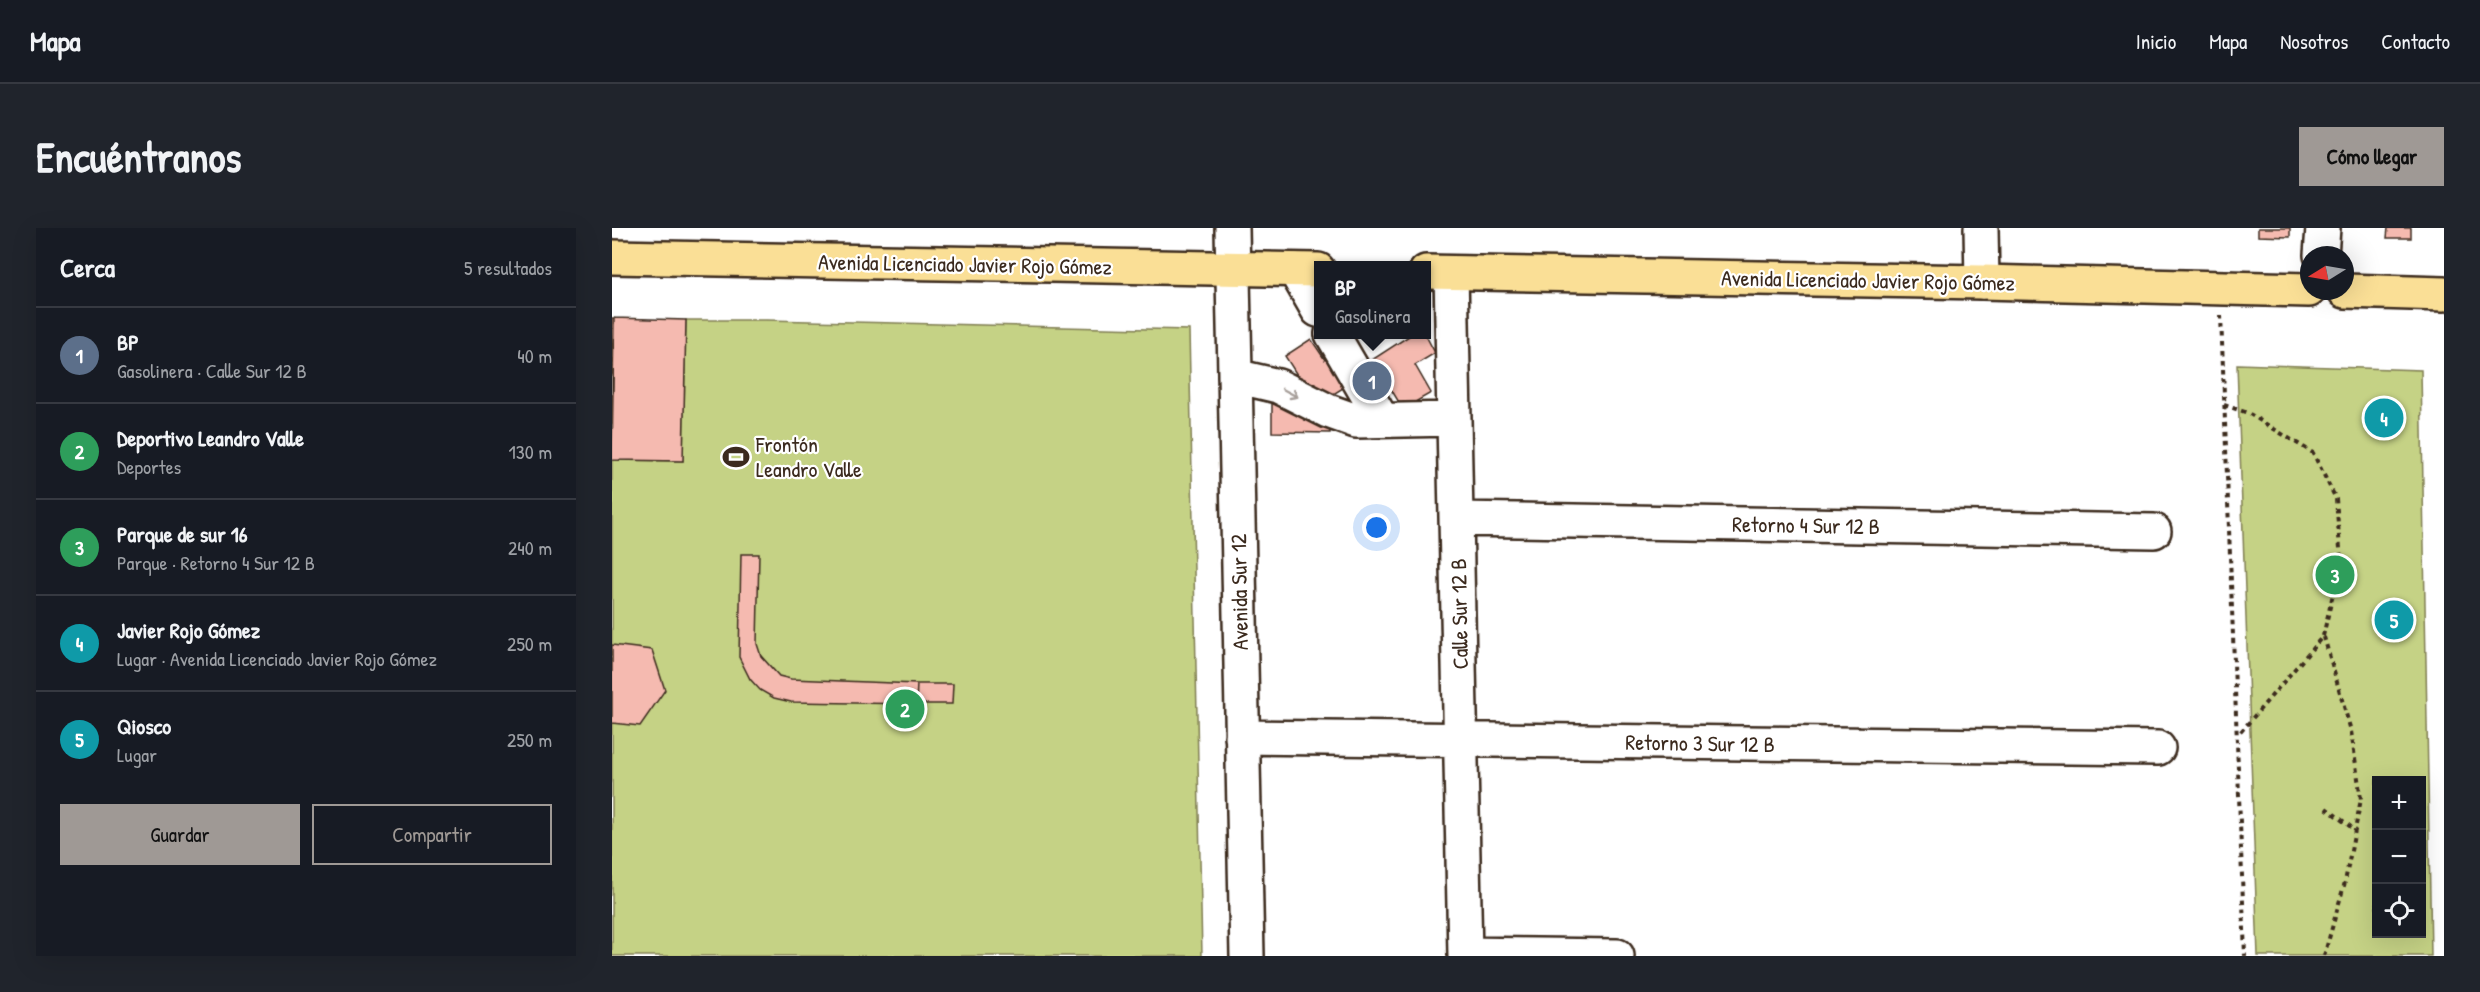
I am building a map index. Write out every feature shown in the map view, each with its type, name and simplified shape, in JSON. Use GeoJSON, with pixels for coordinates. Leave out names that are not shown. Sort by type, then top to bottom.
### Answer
{"type":"FeatureCollection","features":[{"type":"Feature","properties":{"kind":"main road","name":"Avenida Licenciado Javier Rojo Gómez"},"geometry":{"type":"LineString","coordinates":[[612,257],[1306,270]]}},
{"type":"Feature","properties":{"kind":"main road","name":"Avenida Licenciado Javier Rojo Gómez"},"geometry":{"type":"LineString","coordinates":[[1438,273],[2300,290]]}},
{"type":"Feature","properties":{"kind":"main road"},"geometry":{"type":"LineString","coordinates":[[2354,291],[2444,294]]}},
{"type":"Feature","properties":{"kind":"street","name":"Avenida Sur 12"},"geometry":{"type":"LineString","coordinates":[[1232,228],[1247,956]]}},
{"type":"Feature","properties":{"kind":"street"},"geometry":{"type":"LineString","coordinates":[[1981,228],[1982,282]]}},
{"type":"Feature","properties":{"kind":"street"},"geometry":{"type":"LineString","coordinates":[[2322,246],[2323,228]]}},
{"type":"Feature","properties":{"kind":"street"},"geometry":{"type":"LineString","coordinates":[[1306,270],[1314,297]]}},
{"type":"Feature","properties":{"kind":"street","name":"Calle Sur 12 B"},"geometry":{"type":"LineString","coordinates":[[1438,273],[1454,419],[1465,955]]}},
{"type":"Feature","properties":{"kind":"street"},"geometry":{"type":"LineString","coordinates":[[1335,339],[1382,420]]}},
{"type":"Feature","properties":{"kind":"street"},"geometry":{"type":"LineString","coordinates":[[1235,376],[1278,386],[1328,411],[1356,421],[1454,419]]}},
{"type":"Feature","properties":{"kind":"street","name":"Retorno 4 Sur 12 B"},"geometry":{"type":"LineString","coordinates":[[1457,519],[2154,531]]}},
{"type":"Feature","properties":{"kind":"street","name":"Retorno 3 Sur 12 B"},"geometry":{"type":"LineString","coordinates":[[1242,738],[2158,748]]}},
{"type":"Feature","properties":{"kind":"street"},"geometry":{"type":"LineString","coordinates":[[1465,955],[1617,956]]}},
{"type":"Feature","properties":{"kind":"path"},"geometry":{"type":"LineString","coordinates":[[2220,289],[2245,956]]}},
{"type":"Feature","properties":{"kind":"path"},"geometry":{"type":"LineString","coordinates":[[2224,405],[2248,413],[2313,453],[2336,499],[2341,561],[2323,636],[2237,735]]}},
{"type":"Feature","properties":{"kind":"path"},"geometry":{"type":"LineString","coordinates":[[2323,636],[2351,731],[2361,799],[2345,882],[2324,956]]}},
{"type":"Feature","properties":{"kind":"path"},"geometry":{"type":"LineString","coordinates":[[2326,807],[2355,830]]}},
{"type":"Feature","properties":{"kind":"green space"},"geometry":{"type":"Polygon","coordinates":[[[686,320],[1189,330],[1202,956],[612,956],[612,460],[683,461],[686,320]]]}},
{"type":"Feature","properties":{"kind":"green space"},"geometry":{"type":"Polygon","coordinates":[[[2237,364],[2421,370],[2431,956],[2258,956],[2237,364]]]}},
{"type":"Feature","properties":{"kind":"building"},"geometry":{"type":"Polygon","coordinates":[[[2258,228],[2290,228],[2290,237],[2258,236],[2258,228]]]}},
{"type":"Feature","properties":{"kind":"building"},"geometry":{"type":"Polygon","coordinates":[[[2388,228],[2411,228],[2411,238],[2387,238],[2388,228]]]}},
{"type":"Feature","properties":{"kind":"building"},"geometry":{"type":"Polygon","coordinates":[[[612,318],[614,318],[612,424],[612,318]]]}},
{"type":"Feature","properties":{"kind":"building"},"geometry":{"type":"Polygon","coordinates":[[[614,318],[686,320],[683,461],[612,460],[614,318]]]}},
{"type":"Feature","properties":{"kind":"building"},"geometry":{"type":"Polygon","coordinates":[[[1311,339],[1325,360],[1356,341],[1369,362],[1404,339],[1428,339],[1435,353],[1415,365],[1431,393],[1403,409],[1391,389],[1360,409],[1346,386],[1316,405],[1285,356],[1311,339]]]}},
{"type":"Feature","properties":{"kind":"building"},"geometry":{"type":"Polygon","coordinates":[[[1272,402],[1295,402],[1305,420],[1330,420],[1330,433],[1272,432],[1272,402]]]}},
{"type":"Feature","properties":{"kind":"building"},"geometry":{"type":"Polygon","coordinates":[[[741,554],[759,554],[757,644],[761,656],[779,676],[791,679],[917,684],[916,704],[791,702],[774,698],[760,690],[750,679],[739,657],[741,554]]]}},
{"type":"Feature","properties":{"kind":"building"},"geometry":{"type":"Polygon","coordinates":[[[612,645],[652,650],[665,690],[640,726],[612,723],[612,645]]]}},
{"type":"Feature","properties":{"kind":"building"},"geometry":{"type":"Polygon","coordinates":[[[917,684],[953,684],[952,704],[916,704],[917,684]]]}},
{"type":"Feature","properties":{"kind":"place","name":"BP"},"geometry":{"type":"Point","coordinates":[1372,381]}},
{"type":"Feature","properties":{"kind":"place","name":"Javier Rojo Gómez"},"geometry":{"type":"Point","coordinates":[2384,418]}},
{"type":"Feature","properties":{"kind":"place","name":"Frontón Leandro Valle"},"geometry":{"type":"Point","coordinates":[736,457]}},
{"type":"Feature","properties":{"kind":"place","name":"Parque de sur 16"},"geometry":{"type":"Point","coordinates":[2335,575]}},
{"type":"Feature","properties":{"kind":"place","name":"Qiosco"},"geometry":{"type":"Point","coordinates":[2394,620]}},
{"type":"Feature","properties":{"kind":"place","name":"Deportivo Leandro Valle"},"geometry":{"type":"Point","coordinates":[905,709]}}]}
